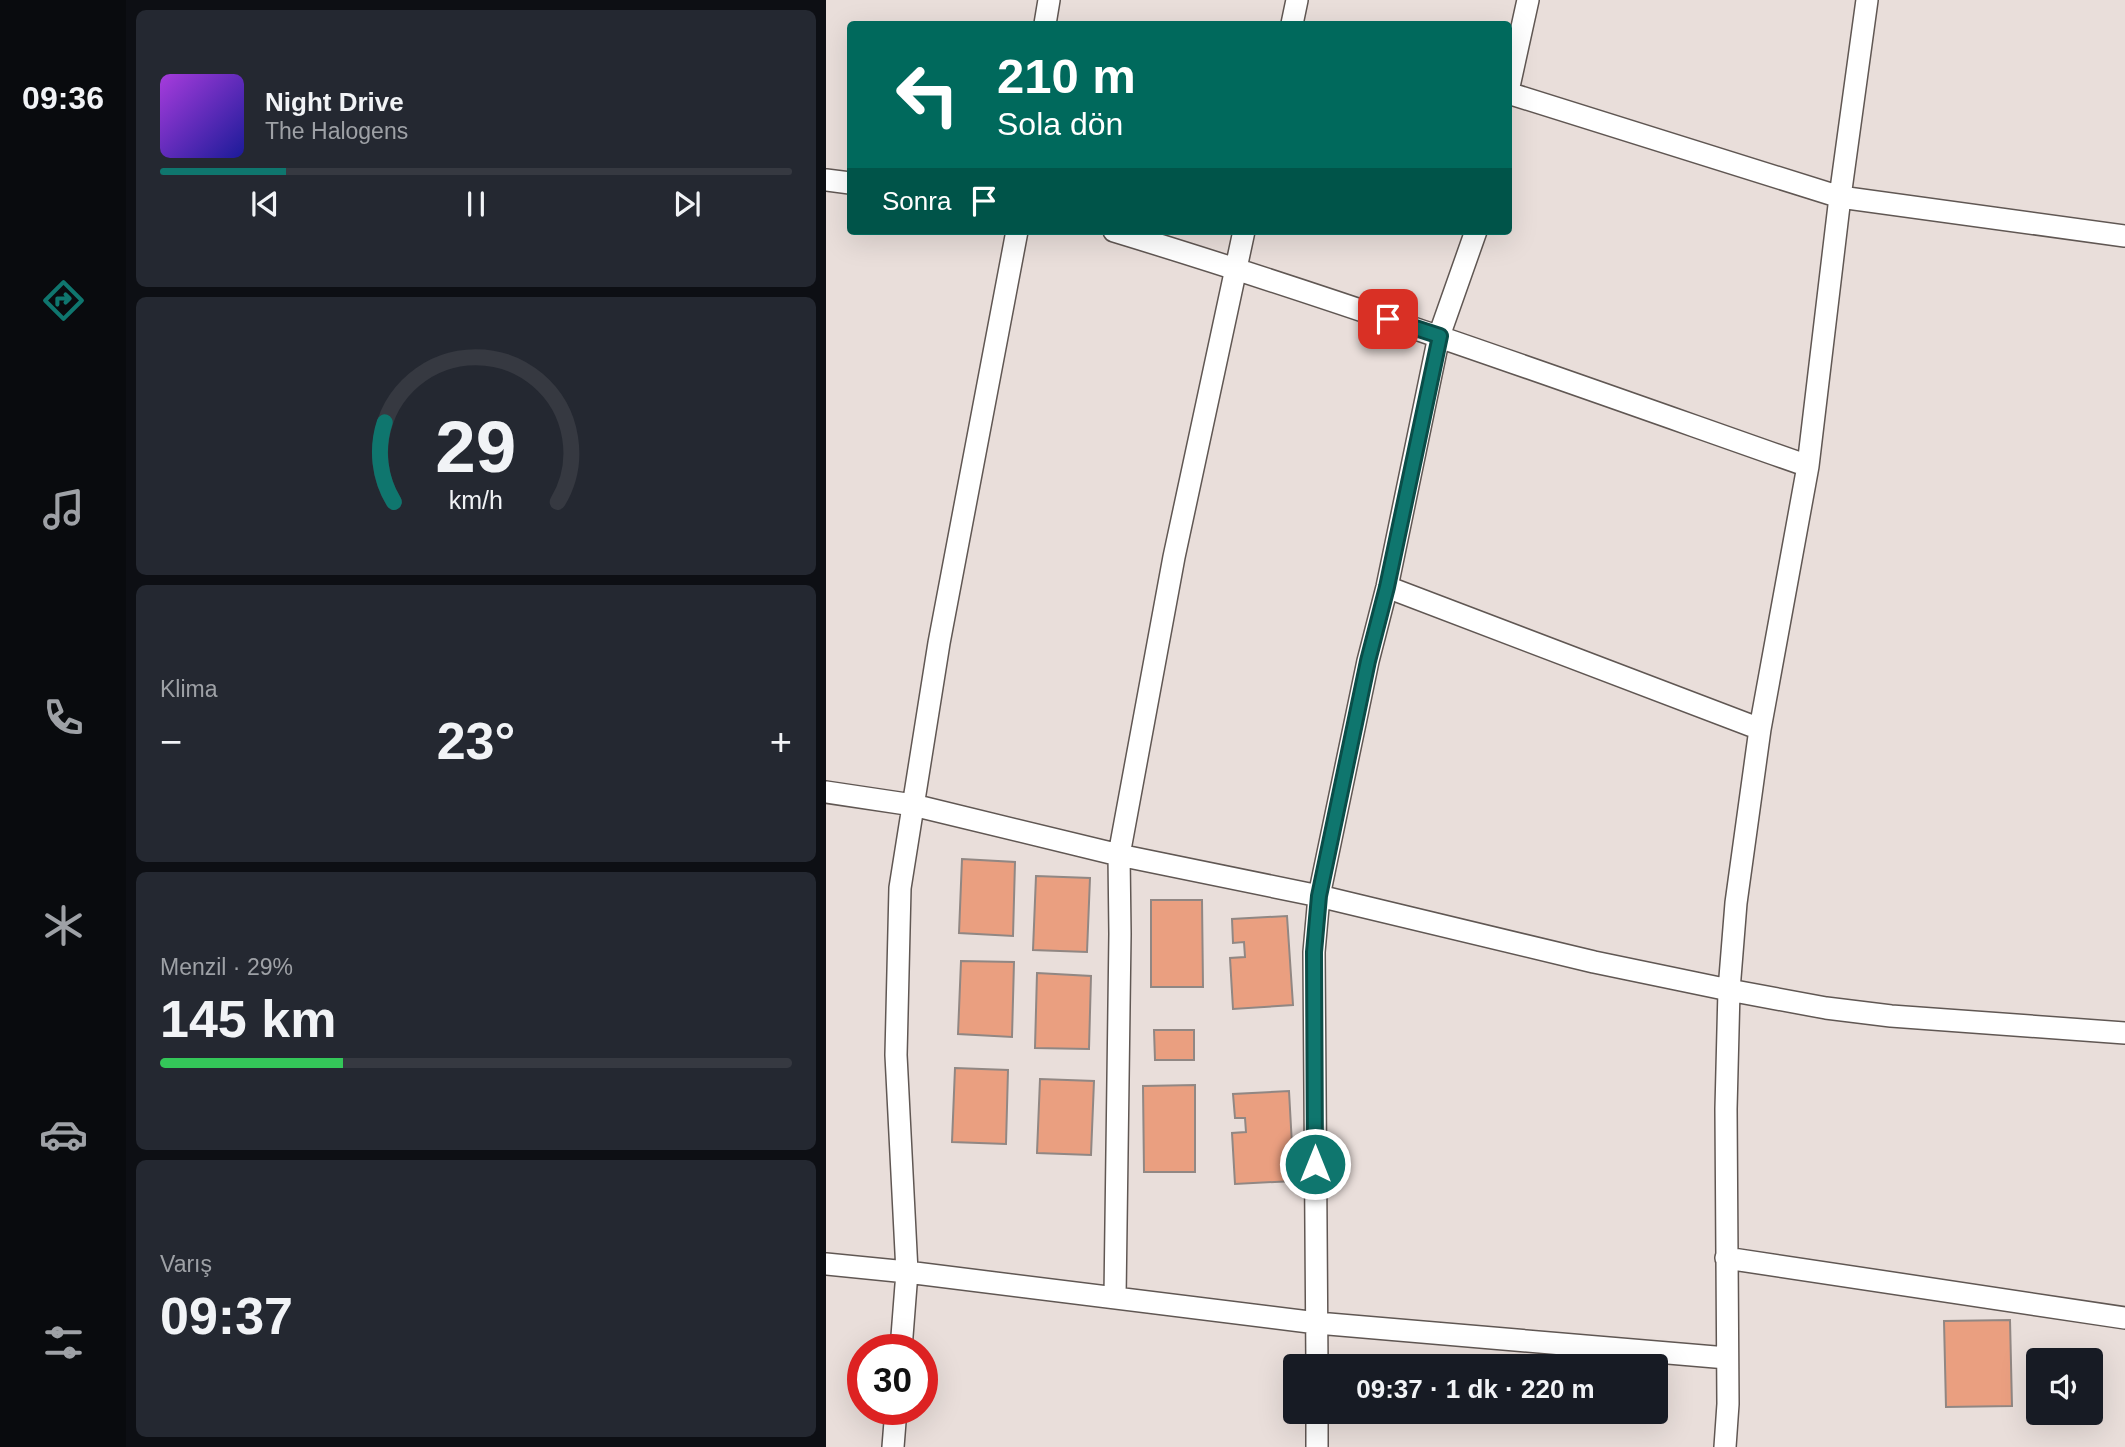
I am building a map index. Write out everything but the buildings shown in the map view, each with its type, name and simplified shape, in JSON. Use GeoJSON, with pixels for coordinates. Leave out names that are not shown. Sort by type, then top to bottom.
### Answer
{"type":"FeatureCollection","features":[{"type":"Feature","properties":{"kind":"street"},"geometry":{"type":"LineString","coordinates":[[1046,21],[1049,0]]}},
{"type":"Feature","properties":{"kind":"street"},"geometry":{"type":"LineString","coordinates":[[1293,21],[1297,0]]}},
{"type":"Feature","properties":{"kind":"street"},"geometry":{"type":"LineString","coordinates":[[1512,74],[1528,0]]}},
{"type":"Feature","properties":{"kind":"street"},"geometry":{"type":"LineString","coordinates":[[1726,1447],[1726,1109],[1729,990],[1736,903],[1759,729],[1808,466],[1867,0]]}},
{"type":"Feature","properties":{"kind":"street"},"geometry":{"type":"LineString","coordinates":[[1512,93],[1840,197],[2125,236]]}},
{"type":"Feature","properties":{"kind":"street"},"geometry":{"type":"LineString","coordinates":[[826,180],[847,183]]}},
{"type":"Feature","properties":{"kind":"street"},"geometry":{"type":"LineString","coordinates":[[902,1334],[907,1272],[896,1055],[900,888],[939,643],[1016,235]]}},
{"type":"Feature","properties":{"kind":"street"},"geometry":{"type":"LineString","coordinates":[[1127,235],[1440,336],[1808,466]]}},
{"type":"Feature","properties":{"kind":"street"},"geometry":{"type":"LineString","coordinates":[[1115,1297],[1119,855],[1174,557],[1243,235]]}},
{"type":"Feature","properties":{"kind":"street"},"geometry":{"type":"LineString","coordinates":[[1317,1354],[1314,952],[1319,896],[1440,336],[1475,235]]}},
{"type":"Feature","properties":{"kind":"street"},"geometry":{"type":"LineString","coordinates":[[1387,587],[1759,729]]}},
{"type":"Feature","properties":{"kind":"street"},"geometry":{"type":"LineString","coordinates":[[826,792],[913,805],[1119,855],[1319,896],[1594,962],[1826,1008],[1891,1016],[2125,1033]]}},
{"type":"Feature","properties":{"kind":"street"},"geometry":{"type":"LineString","coordinates":[[1726,1258],[2125,1318]]}},
{"type":"Feature","properties":{"kind":"street"},"geometry":{"type":"LineString","coordinates":[[826,1264],[1317,1323],[1727,1359]]}},
{"type":"Feature","properties":{"kind":"street"},"geometry":{"type":"LineString","coordinates":[[1317,1424],[1317,1447]]}},
{"type":"Feature","properties":{"kind":"street"},"geometry":{"type":"LineString","coordinates":[[893,1447],[895,1425]]}},
{"type":"Feature","properties":{"kind":"route"},"geometry":{"type":"LineString","coordinates":[[1315,1164],[1314,952],[1319,896],[1440,336],[1388,319]]}}]}
